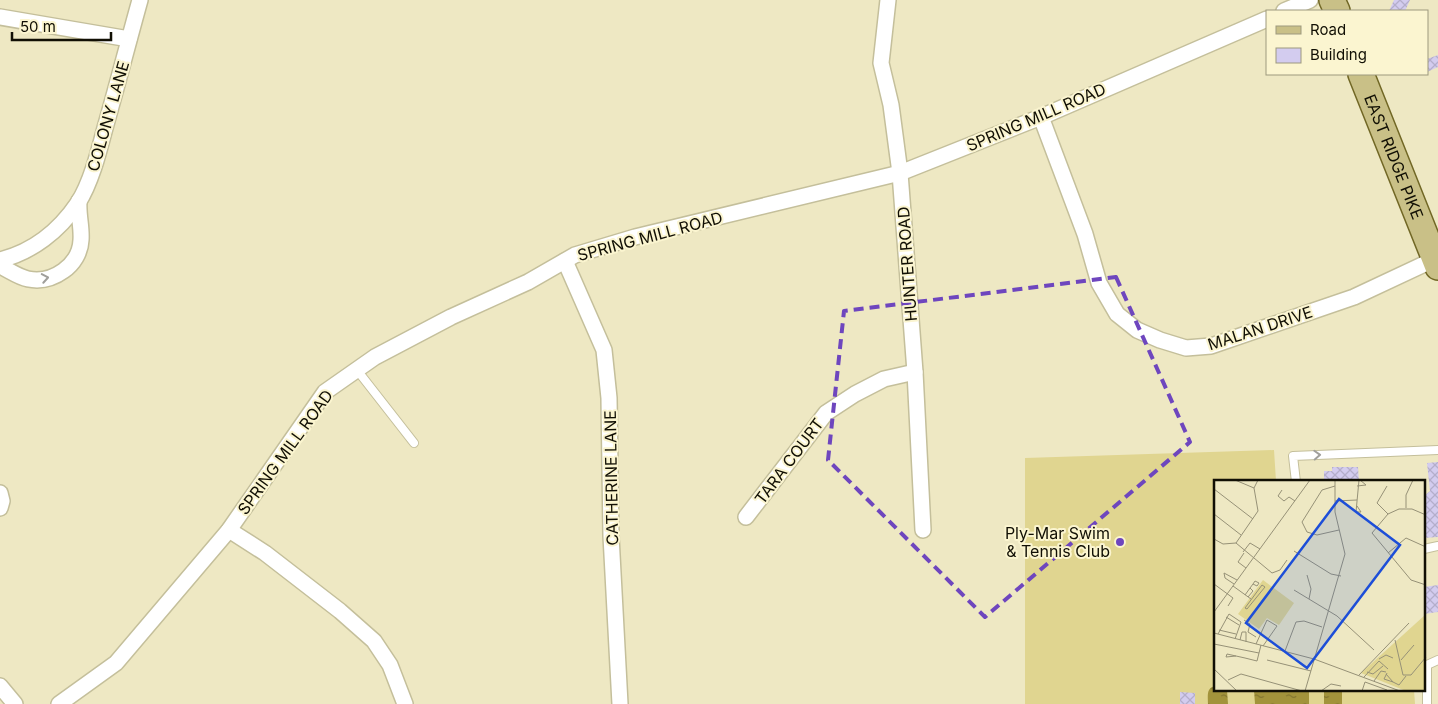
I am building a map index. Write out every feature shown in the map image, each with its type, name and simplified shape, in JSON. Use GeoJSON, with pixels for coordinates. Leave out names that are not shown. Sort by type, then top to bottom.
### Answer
{"type":"FeatureCollection","features":[{"type":"Feature","properties":{"kind":"main road","name":"EAST RIDGE PIKE"},"geometry":{"type":"LineString","coordinates":[[1361,75],[1436,263]]}},
{"type":"Feature","properties":{"kind":"street","name":"COLONY LANE"},"geometry":{"type":"LineString","coordinates":[[0,266],[28,279],[47,278],[64,271],[72,263],[80,250],[79,202],[100,147],[140,0]]}},
{"type":"Feature","properties":{"kind":"street","name":"HUNTER ROAD"},"geometry":{"type":"LineString","coordinates":[[888,0],[881,63],[891,106],[900,173],[915,372],[923,530]]}},
{"type":"Feature","properties":{"kind":"street"},"geometry":{"type":"LineString","coordinates":[[1286,10],[1310,0]]}},
{"type":"Feature","properties":{"kind":"street"},"geometry":{"type":"LineString","coordinates":[[0,17],[129,39]]}},
{"type":"Feature","properties":{"kind":"street","name":"SPRING MILL ROAD"},"geometry":{"type":"LineString","coordinates":[[59,704],[116,663],[229,530],[326,392],[375,356],[451,317],[528,282],[575,256],[635,237],[900,173],[1041,116],[1266,19]]}},
{"type":"Feature","properties":{"kind":"street","name":"MALAN DRIVE"},"geometry":{"type":"LineString","coordinates":[[1041,116],[1085,234],[1098,283],[1117,314],[1137,330],[1160,340],[1186,348],[1211,346],[1354,297],[1436,263]]}},
{"type":"Feature","properties":{"kind":"street","name":"COLONY LANE"},"geometry":{"type":"LineString","coordinates":[[0,260],[31,248],[51,234],[79,202]]}},
{"type":"Feature","properties":{"kind":"street","name":"CATHERINE LANE"},"geometry":{"type":"LineString","coordinates":[[565,261],[604,350],[609,398],[611,536],[620,704]]}},
{"type":"Feature","properties":{"kind":"street","name":"TARA COURT"},"geometry":{"type":"LineString","coordinates":[[746,517],[826,413],[855,394],[884,379],[915,372]]}},
{"type":"Feature","properties":{"kind":"street"},"geometry":{"type":"LineString","coordinates":[[0,493],[2,501],[0,508]]}},
{"type":"Feature","properties":{"kind":"street"},"geometry":{"type":"LineString","coordinates":[[229,530],[265,553],[340,611],[374,641],[390,665],[405,704]]}},
{"type":"Feature","properties":{"kind":"street"},"geometry":{"type":"LineString","coordinates":[[0,686],[15,704]]}},
{"type":"Feature","properties":{"kind":"lane"},"geometry":{"type":"LineString","coordinates":[[357,370],[414,443]]}},
{"type":"Feature","properties":{"kind":"lane"},"geometry":{"type":"LineString","coordinates":[[1296,480],[1293,456],[1438,450]]}},
{"type":"Feature","properties":{"kind":"lane"},"geometry":{"type":"LineString","coordinates":[[1427,704],[1426,665],[1438,660]]}},
{"type":"Feature","properties":{"kind":"highlighted area"},"geometry":{"type":"Polygon","coordinates":[[[1116,277],[1190,442],[985,617],[828,460],[844,311],[1116,277]]]}},
{"type":"Feature","properties":{"kind":"shaded area","name":"Ply-Mar Swim & Tennis Club"},"geometry":{"type":"Polygon","coordinates":[[[1274,450],[1276,480],[1214,480],[1214,692],[1414,692],[1415,704],[1025,704],[1025,458],[1274,450]]]}},
{"type":"Feature","properties":{"kind":"water"},"geometry":{"type":"Polygon","coordinates":[[[1214,686],[1214,692],[1227,692],[1228,704],[1208,704],[1209,690],[1214,686]]]}},
{"type":"Feature","properties":{"kind":"water"},"geometry":{"type":"Polygon","coordinates":[[[1254,692],[1309,692],[1309,704],[1255,704],[1254,692]]]}},
{"type":"Feature","properties":{"kind":"water"},"geometry":{"type":"Polygon","coordinates":[[[1324,692],[1342,692],[1342,704],[1324,704],[1324,692]]]}},
{"type":"Feature","properties":{"kind":"building"},"geometry":{"type":"Polygon","coordinates":[[[1394,0],[1410,0],[1405,10],[1389,10],[1394,0]]]}},
{"type":"Feature","properties":{"kind":"building"},"geometry":{"type":"Polygon","coordinates":[[[1438,55],[1438,67],[1428,72],[1428,59],[1438,55]]]}},
{"type":"Feature","properties":{"kind":"building"},"geometry":{"type":"Polygon","coordinates":[[[1438,462],[1438,537],[1426,538],[1426,494],[1430,491],[1427,463],[1438,462]]]}},
{"type":"Feature","properties":{"kind":"building"},"geometry":{"type":"Polygon","coordinates":[[[1332,467],[1358,467],[1359,480],[1324,480],[1324,471],[1332,471],[1332,467]]]}},
{"type":"Feature","properties":{"kind":"building"},"geometry":{"type":"Polygon","coordinates":[[[1438,585],[1438,612],[1426,614],[1426,587],[1438,585]]]}},
{"type":"Feature","properties":{"kind":"building"},"geometry":{"type":"Polygon","coordinates":[[[1180,692],[1195,693],[1195,704],[1180,704],[1180,692]]]}},
{"type":"Feature","properties":{"kind":"place","name":"Ply-Mar Swim & Tennis Club"},"geometry":{"type":"Point","coordinates":[1120,542]}}]}
